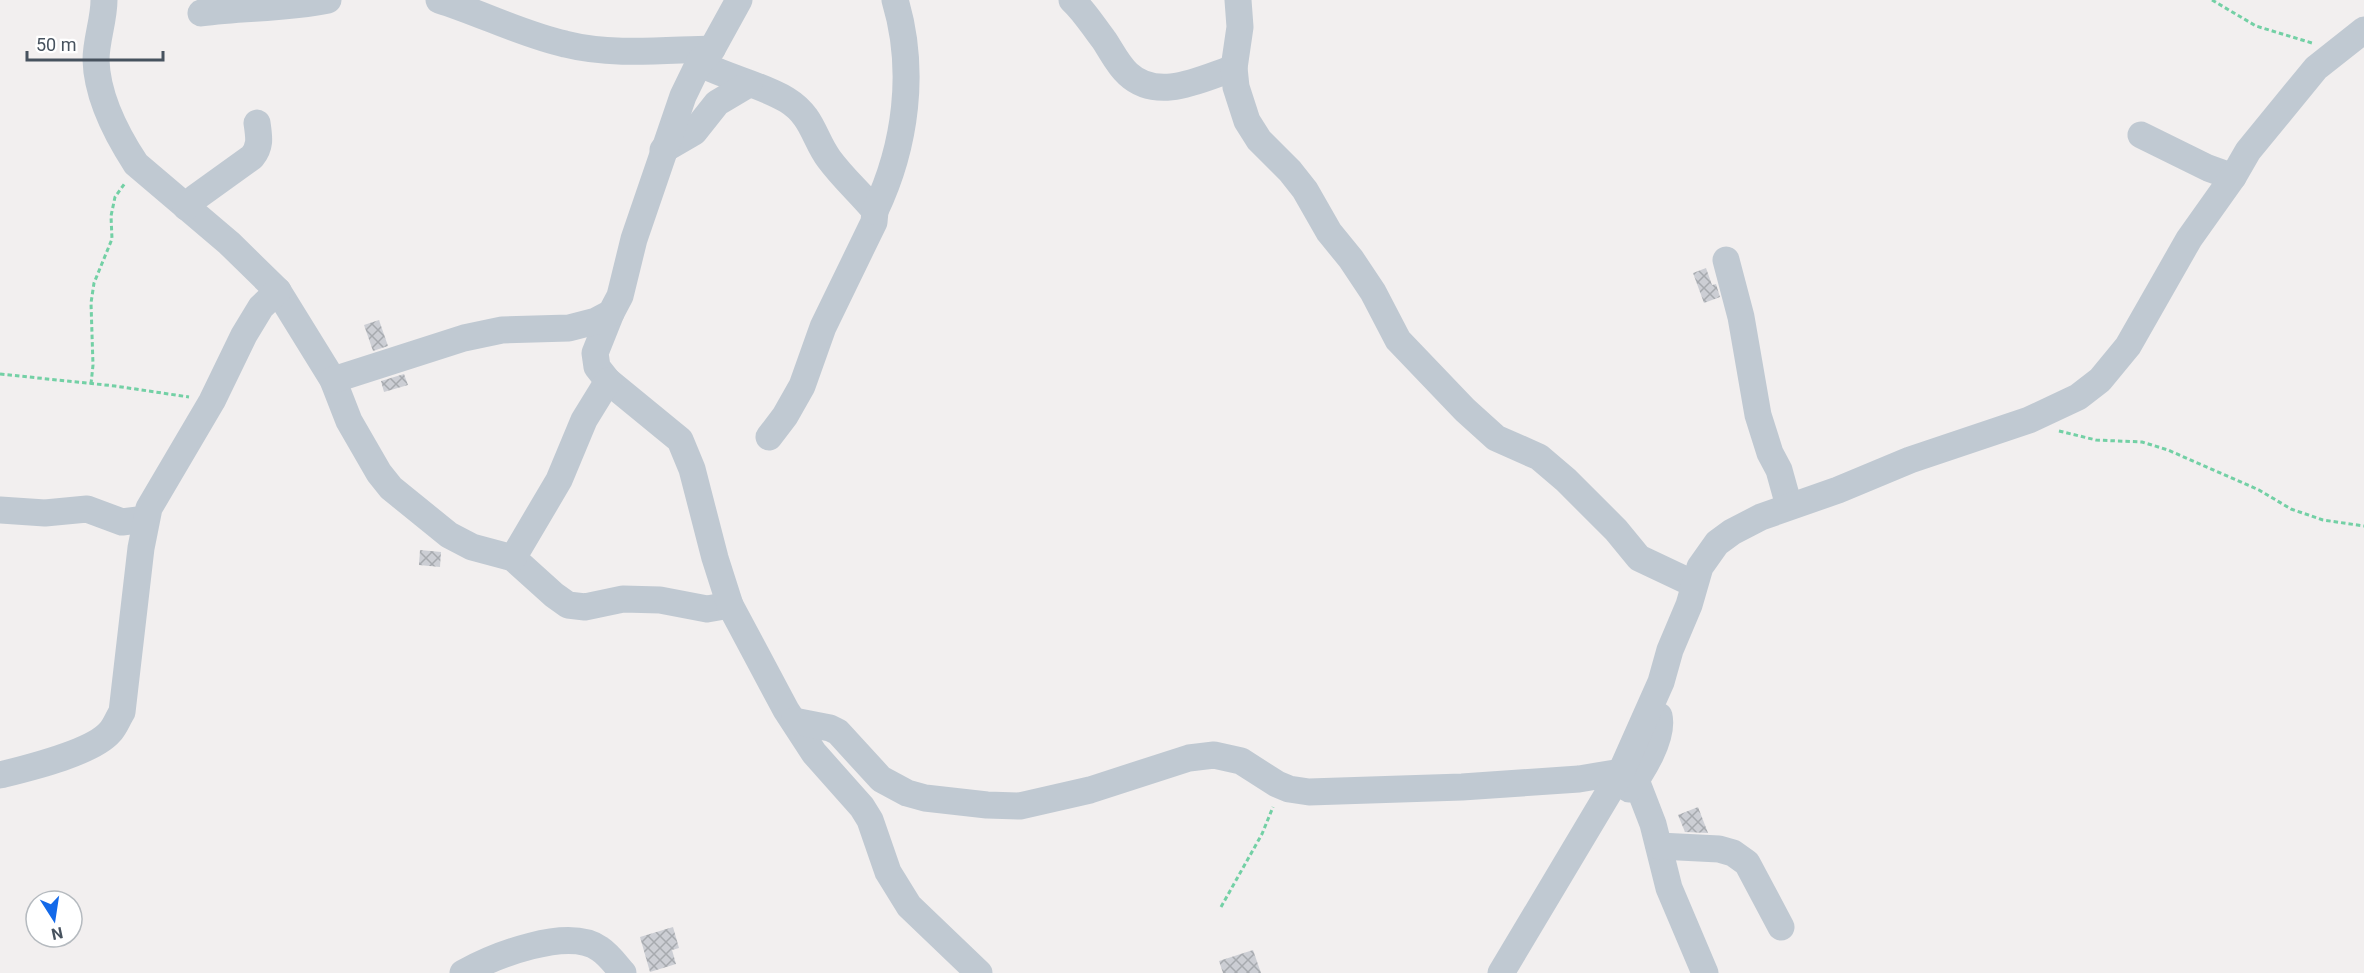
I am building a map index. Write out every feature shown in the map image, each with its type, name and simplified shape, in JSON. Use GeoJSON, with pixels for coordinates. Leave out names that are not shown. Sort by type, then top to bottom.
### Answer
{"type":"FeatureCollection","features":[{"type":"Feature","properties":{"kind":"street"},"geometry":{"type":"LineString","coordinates":[[104,0],[96,60],[99,81],[116,128],[136,164],[229,243],[243,260],[278,291],[333,380],[339,399],[360,442],[391,488],[449,536],[472,547],[513,558],[568,605],[585,607],[623,599],[660,600],[707,609],[730,605]]}},
{"type":"Feature","properties":{"kind":"street"},"geometry":{"type":"LineString","coordinates":[[201,13],[260,4],[298,6],[328,0]]}},
{"type":"Feature","properties":{"kind":"street"},"geometry":{"type":"LineString","coordinates":[[439,0],[534,36],[567,45],[601,50],[705,56],[722,75],[766,89],[787,100],[799,110],[814,129],[827,157],[875,211]]}},
{"type":"Feature","properties":{"kind":"street"},"geometry":{"type":"LineString","coordinates":[[595,353],[624,285],[634,239],[680,104],[705,56],[739,0]]}},
{"type":"Feature","properties":{"kind":"street"},"geometry":{"type":"LineString","coordinates":[[769,437],[785,416],[802,386],[823,327],[867,240],[874,222],[875,211],[891,173],[904,126],[906,104],[903,37],[895,0]]}},
{"type":"Feature","properties":{"kind":"street"},"geometry":{"type":"LineString","coordinates":[[1072,0],[1086,14],[1118,63],[1129,75],[1144,85],[1156,89],[1185,85],[1234,68]]}},
{"type":"Feature","properties":{"kind":"street"},"geometry":{"type":"LineString","coordinates":[[1238,0],[1240,27],[1234,68],[1241,105],[1254,132],[1305,190],[1329,232],[1373,292],[1398,340],[1465,410],[1496,438],[1539,457],[1566,480],[1616,530],[1640,558],[1694,584]]}},
{"type":"Feature","properties":{"kind":"street"},"geometry":{"type":"LineString","coordinates":[[1501,973],[1534,915],[1581,841],[1629,776],[1670,650],[1689,605],[1700,567],[1717,543],[1746,524],[1789,506],[1838,490],[1910,460],[2029,420],[2078,397],[2100,380],[2128,346],[2188,239],[2233,177],[2248,151],[2309,75],[2364,30]]}},
{"type":"Feature","properties":{"kind":"street"},"geometry":{"type":"LineString","coordinates":[[663,150],[694,132],[717,103],[749,84]]}},
{"type":"Feature","properties":{"kind":"street"},"geometry":{"type":"LineString","coordinates":[[186,207],[257,151],[259,144],[257,123]]}},
{"type":"Feature","properties":{"kind":"street"},"geometry":{"type":"LineString","coordinates":[[2141,135],[2208,168],[2233,177]]}},
{"type":"Feature","properties":{"kind":"street"},"geometry":{"type":"LineString","coordinates":[[1725,260],[1741,317],[1758,415],[1770,453],[1779,470],[1789,506]]}},
{"type":"Feature","properties":{"kind":"street"},"geometry":{"type":"LineString","coordinates":[[0,775],[35,766],[88,747],[111,732],[122,712],[146,519],[158,489],[213,401],[244,335],[261,307],[278,291]]}},
{"type":"Feature","properties":{"kind":"street"},"geometry":{"type":"LineString","coordinates":[[333,380],[464,338],[502,330],[569,328],[596,321],[611,314]]}},
{"type":"Feature","properties":{"kind":"street"},"geometry":{"type":"LineString","coordinates":[[569,328],[586,337],[595,353],[597,367],[608,381],[680,440],[687,452],[730,605],[794,721],[814,753],[862,807],[870,820],[888,872],[900,894],[909,906],[979,973]]}},
{"type":"Feature","properties":{"kind":"street"},"geometry":{"type":"LineString","coordinates":[[513,558],[559,480],[584,420],[608,381]]}},
{"type":"Feature","properties":{"kind":"street"},"geometry":{"type":"LineString","coordinates":[[0,510],[45,513],[87,509],[116,521],[129,523],[146,519]]}},
{"type":"Feature","properties":{"kind":"street"},"geometry":{"type":"LineString","coordinates":[[794,721],[830,728],[838,732],[881,779],[907,793],[925,798],[987,805],[1020,806],[1101,787],[1189,758],[1214,755],[1241,760],[1277,784],[1297,790],[1361,791],[1462,787],[1629,776]]}},
{"type":"Feature","properties":{"kind":"street"},"geometry":{"type":"LineString","coordinates":[[1629,776],[1659,846],[1670,888],[1705,973]]}},
{"type":"Feature","properties":{"kind":"street"},"geometry":{"type":"LineString","coordinates":[[1659,846],[1719,849],[1733,853],[1747,863],[1781,927]]}},
{"type":"Feature","properties":{"kind":"street"},"geometry":{"type":"LineString","coordinates":[[463,973],[483,962],[563,939],[589,944],[600,949],[623,973]]}},
{"type":"Feature","properties":{"kind":"path"},"geometry":{"type":"LineString","coordinates":[[2212,0],[2246,22],[2267,31],[2302,39],[2332,54]]}},
{"type":"Feature","properties":{"kind":"path"},"geometry":{"type":"LineString","coordinates":[[91,384],[93,364],[91,303],[94,283],[112,239],[111,216],[115,197],[136,164]]}},
{"type":"Feature","properties":{"kind":"path"},"geometry":{"type":"LineString","coordinates":[[0,374],[213,401]]}},
{"type":"Feature","properties":{"kind":"path"},"geometry":{"type":"LineString","coordinates":[[2029,420],[2068,435],[2096,440],[2142,442],[2168,450],[2259,490],[2291,509],[2323,520],[2364,526]]}},
{"type":"Feature","properties":{"kind":"path"},"geometry":{"type":"LineString","coordinates":[[1221,907],[1262,834],[1271,808],[1297,790]]}},
{"type":"Feature","properties":{"kind":"building"},"geometry":{"type":"Polygon","coordinates":[[[1706,268],[1712,285],[1716,284],[1720,297],[1704,303],[1693,273],[1706,268]]]}},
{"type":"Feature","properties":{"kind":"building"},"geometry":{"type":"Polygon","coordinates":[[[379,320],[388,346],[373,351],[364,325],[379,320]]]}},
{"type":"Feature","properties":{"kind":"building"},"geometry":{"type":"Polygon","coordinates":[[[404,374],[408,385],[384,392],[381,381],[404,374]]]}},
{"type":"Feature","properties":{"kind":"building"},"geometry":{"type":"Polygon","coordinates":[[[420,550],[441,552],[440,567],[419,565],[420,550]]]}},
{"type":"Feature","properties":{"kind":"building"},"geometry":{"type":"Polygon","coordinates":[[[1698,807],[1708,833],[1685,832],[1678,815],[1698,807]]]}},
{"type":"Feature","properties":{"kind":"building"},"geometry":{"type":"Polygon","coordinates":[[[673,927],[679,948],[672,950],[676,964],[650,972],[640,937],[673,927]]]}},
{"type":"Feature","properties":{"kind":"building"},"geometry":{"type":"Polygon","coordinates":[[[1253,950],[1261,973],[1223,973],[1219,961],[1253,950]]]}}]}
